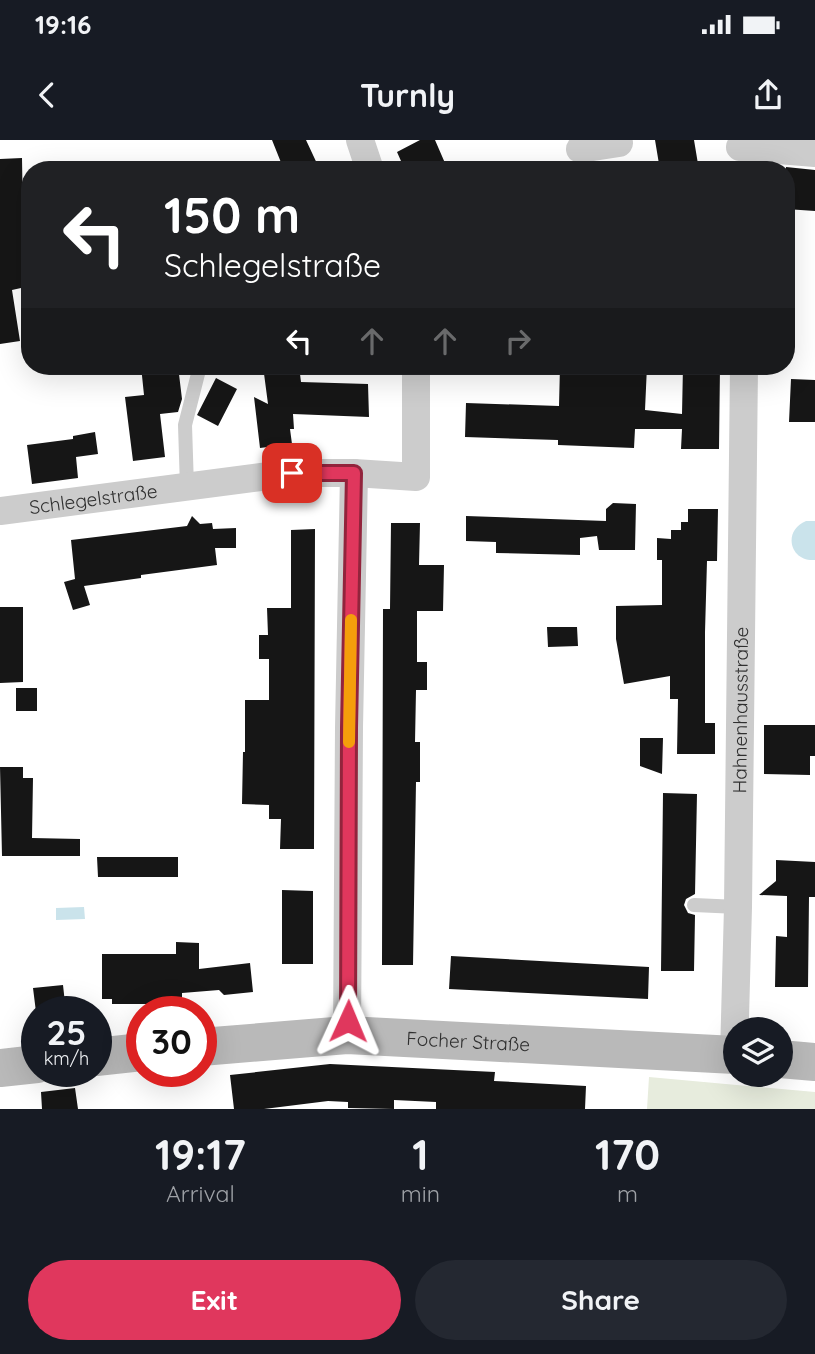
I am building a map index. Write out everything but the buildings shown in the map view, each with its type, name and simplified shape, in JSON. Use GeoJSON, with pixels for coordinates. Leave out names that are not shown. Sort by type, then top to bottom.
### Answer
{"type":"FeatureCollection","features":[{"type":"Feature","properties":{"kind":"main road","name":"Focher Straße"},"geometry":{"type":"LineString","coordinates":[[217,1046],[347,1035],[723,1054]]}},
{"type":"Feature","properties":{"kind":"main road"},"geometry":{"type":"LineString","coordinates":[[793,1060],[815,1062]]}},
{"type":"Feature","properties":{"kind":"main road"},"geometry":{"type":"LineString","coordinates":[[0,1068],[21,1066]]}},
{"type":"Feature","properties":{"kind":"street"},"geometry":{"type":"LineString","coordinates":[[360,140],[367,161]]}},
{"type":"Feature","properties":{"kind":"street"},"geometry":{"type":"LineString","coordinates":[[580,149],[619,143],[618,140]]}},
{"type":"Feature","properties":{"kind":"street"},"geometry":{"type":"LineString","coordinates":[[740,152],[815,153]]}},
{"type":"Feature","properties":{"kind":"street","name":"Schlegelstraße"},"geometry":{"type":"LineString","coordinates":[[0,510],[292,473],[416,477],[416,375]]}},
{"type":"Feature","properties":{"kind":"street","name":"Hahnenhausstraße"},"geometry":{"type":"LineString","coordinates":[[736,1017],[744,375]]}},
{"type":"Feature","properties":{"kind":"street"},"geometry":{"type":"LineString","coordinates":[[347,1035],[354,473]]}},
{"type":"Feature","properties":{"kind":"lane"},"geometry":{"type":"LineString","coordinates":[[187,487],[185,425],[199,375]]}},
{"type":"Feature","properties":{"kind":"lane"},"geometry":{"type":"LineString","coordinates":[[694,905],[738,907]]}},
{"type":"Feature","properties":{"kind":"shaded area"},"geometry":{"type":"Polygon","coordinates":[[[649,1077],[723,1084],[723,1087],[815,1092],[815,1109],[647,1109],[649,1077]]]}},
{"type":"Feature","properties":{"kind":"water"},"geometry":{"type":"Polygon","coordinates":[[[806,521],[815,521],[815,560],[800,556],[792,545],[794,532],[806,521]]]}},
{"type":"Feature","properties":{"kind":"water"},"geometry":{"type":"Polygon","coordinates":[[[84,907],[85,919],[56,920],[56,908],[84,907]]]}},
{"type":"Feature","properties":{"kind":"slow traffic"},"geometry":{"type":"LineString","coordinates":[[349,742],[351,620]]}},
{"type":"Feature","properties":{"kind":"route"},"geometry":{"type":"LineString","coordinates":[[292,473],[354,473],[349,728],[348,1021]]}}]}
